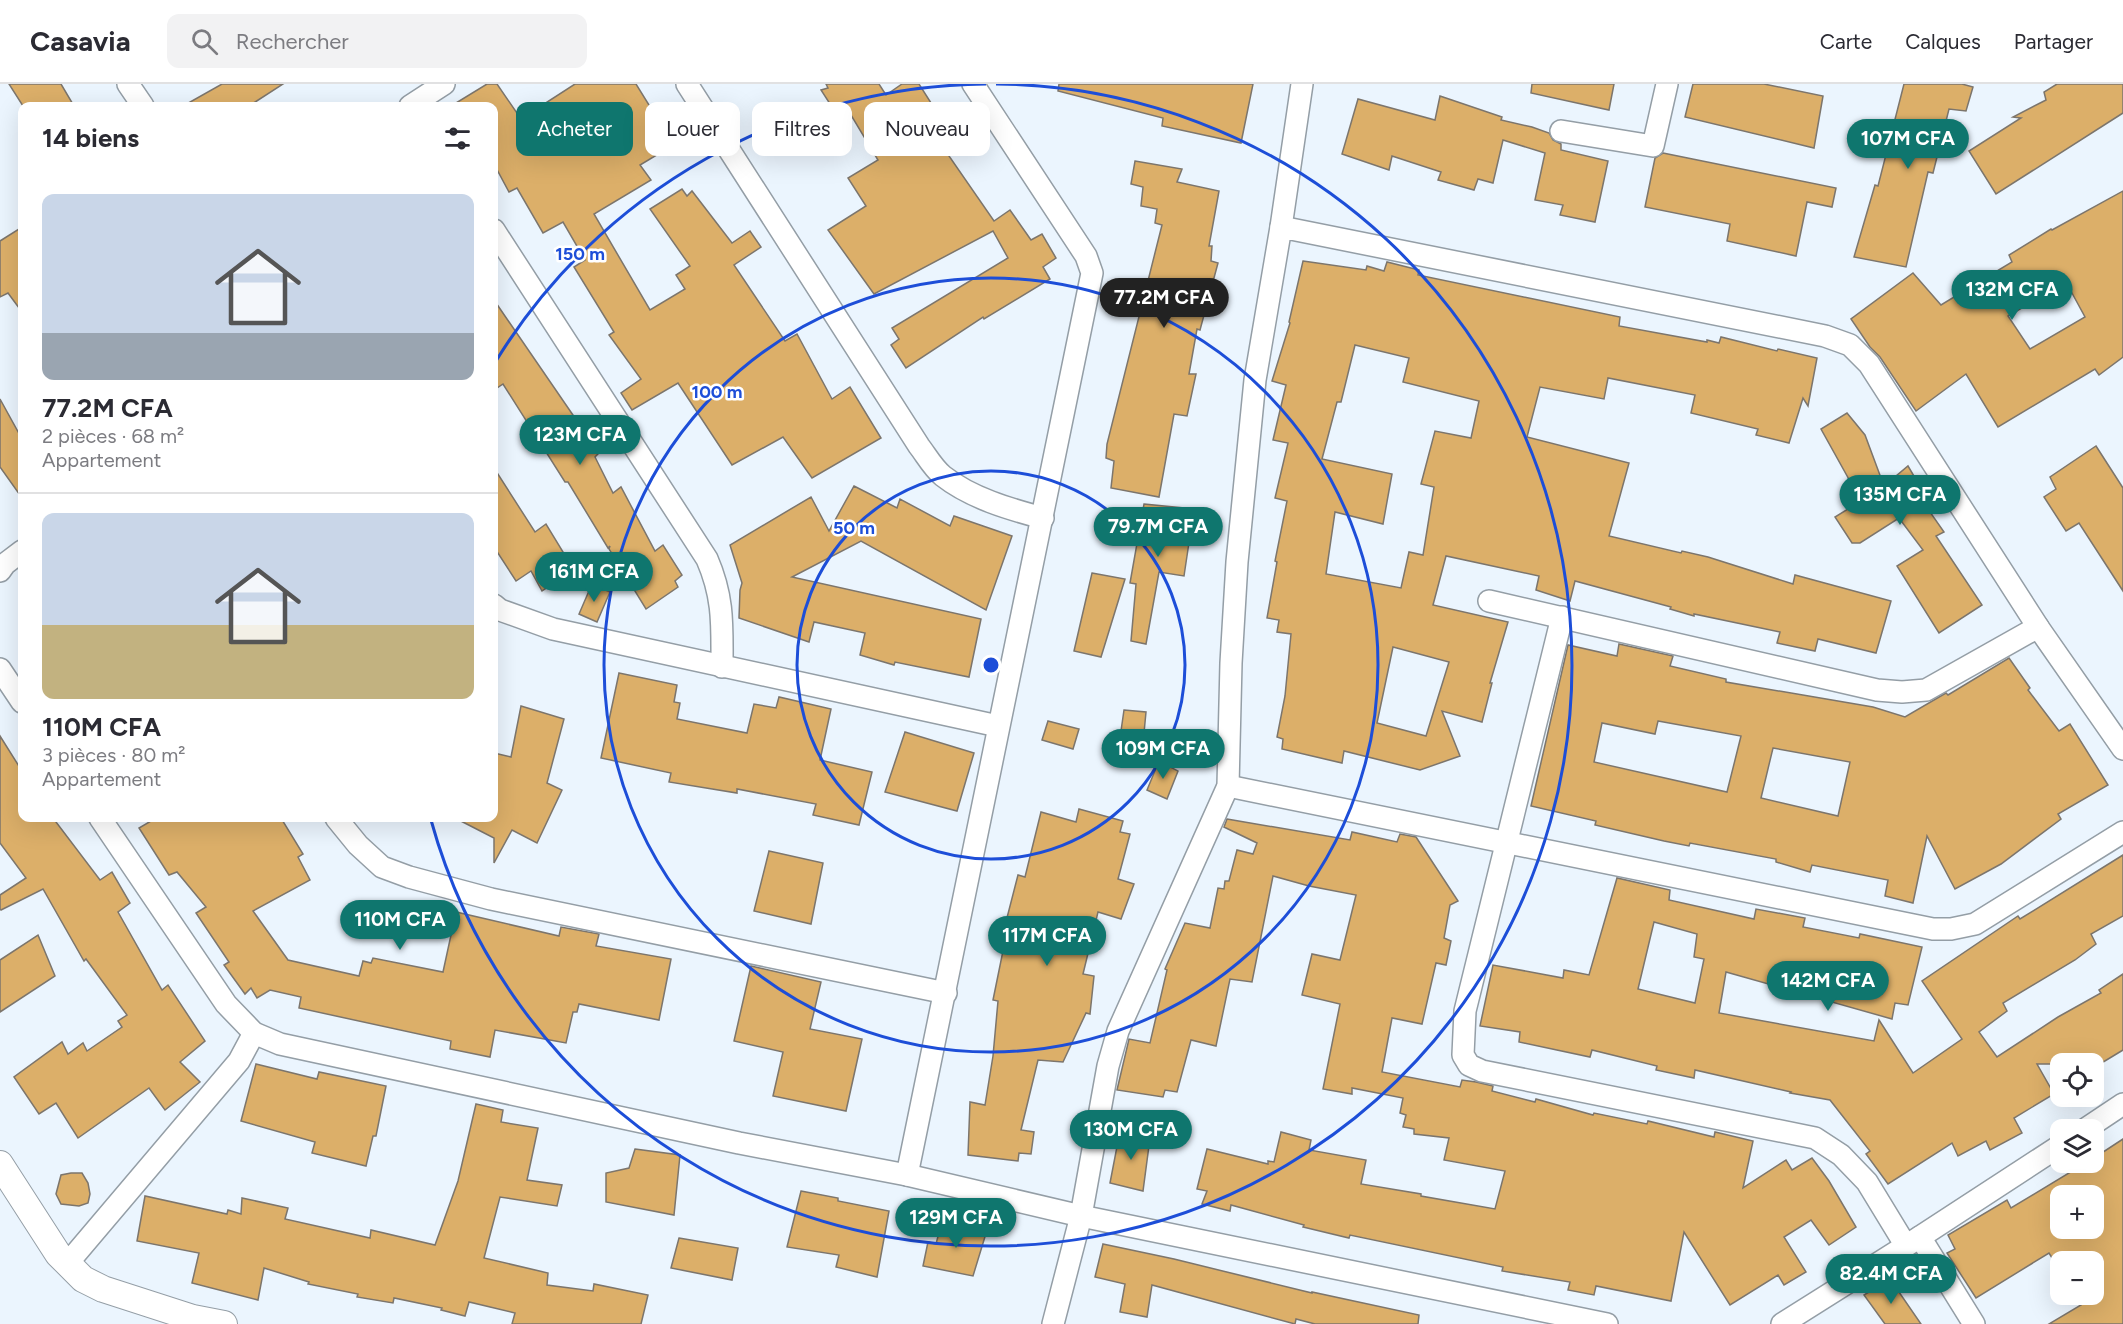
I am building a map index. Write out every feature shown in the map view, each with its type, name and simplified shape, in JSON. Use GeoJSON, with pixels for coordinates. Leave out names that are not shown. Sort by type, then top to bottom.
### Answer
{"type":"FeatureCollection","features":[{"type":"Feature","properties":{"kind":"street"},"geometry":{"type":"LineString","coordinates":[[128,84],[140,102]]}},
{"type":"Feature","properties":{"kind":"street"},"geometry":{"type":"LineString","coordinates":[[418,102],[444,84]]}},
{"type":"Feature","properties":{"kind":"street"},"geometry":{"type":"LineString","coordinates":[[687,84],[919,446],[941,474],[965,490],[1010,510],[1043,518]]}},
{"type":"Feature","properties":{"kind":"street"},"geometry":{"type":"LineString","coordinates":[[907,1175],[1092,273],[1086,256],[972,84]]}},
{"type":"Feature","properties":{"kind":"street"},"geometry":{"type":"LineString","coordinates":[[1053,1324],[1081,1216],[1108,1066],[1118,1031],[1228,786],[1237,562],[1256,380],[1302,84]]}},
{"type":"Feature","properties":{"kind":"street"},"geometry":{"type":"LineString","coordinates":[[1561,131],[1653,146],[1667,84]]}},
{"type":"Feature","properties":{"kind":"street"},"geometry":{"type":"LineString","coordinates":[[1281,227],[1825,336],[1850,345],[1869,364],[2038,627],[2123,749]]}},
{"type":"Feature","properties":{"kind":"street"},"geometry":{"type":"LineString","coordinates":[[498,236],[707,559],[716,580],[722,608],[722,667]]}},
{"type":"Feature","properties":{"kind":"street"},"geometry":{"type":"LineString","coordinates":[[0,571],[18,554]]}},
{"type":"Feature","properties":{"kind":"street"},"geometry":{"type":"LineString","coordinates":[[1490,601],[1877,690],[1902,692],[1926,690],[2038,627]]}},
{"type":"Feature","properties":{"kind":"street"},"geometry":{"type":"LineString","coordinates":[[498,608],[553,629],[998,726]]}},
{"type":"Feature","properties":{"kind":"street"},"geometry":{"type":"LineString","coordinates":[[1562,617],[1465,1011],[1463,1055],[1469,1065],[1482,1071],[1815,1138],[1842,1155],[1867,1182],[1974,1324]]}},
{"type":"Feature","properties":{"kind":"street"},"geometry":{"type":"LineString","coordinates":[[0,669],[18,696]]}},
{"type":"Feature","properties":{"kind":"street"},"geometry":{"type":"LineString","coordinates":[[1228,786],[1933,929],[1950,929],[1975,924],[2123,832]]}},
{"type":"Feature","properties":{"kind":"street"},"geometry":{"type":"LineString","coordinates":[[103,822],[226,1004],[254,1034],[280,1044],[739,1143],[907,1175],[1081,1216],[1607,1324]]}},
{"type":"Feature","properties":{"kind":"street"},"geometry":{"type":"LineString","coordinates":[[339,822],[358,845],[382,867],[409,877],[492,899],[946,993]]}},
{"type":"Feature","properties":{"kind":"street"},"geometry":{"type":"LineString","coordinates":[[67,1264],[239,1061],[254,1034]]}},
{"type":"Feature","properties":{"kind":"street"},"geometry":{"type":"LineString","coordinates":[[2100,1119],[2123,1104]]}},
{"type":"Feature","properties":{"kind":"street"},"geometry":{"type":"LineString","coordinates":[[1782,1324],[2050,1152]]}},
{"type":"Feature","properties":{"kind":"street"},"geometry":{"type":"LineString","coordinates":[[0,1164],[58,1254],[83,1279],[103,1289],[193,1318],[224,1324]]}},
{"type":"Feature","properties":{"kind":"building"},"geometry":{"type":"Polygon","coordinates":[[[9,84],[61,84],[72,102],[20,102],[9,84]]]}},
{"type":"Feature","properties":{"kind":"building"},"geometry":{"type":"Polygon","coordinates":[[[222,84],[283,84],[255,102],[190,102],[222,84]]]}},
{"type":"Feature","properties":{"kind":"building"},"geometry":{"type":"Polygon","coordinates":[[[487,84],[497,84],[516,112],[516,156],[633,156],[633,102],[547,102],[575,84],[636,84],[647,102],[645,102],[645,156],[655,156],[640,165],[651,180],[594,214],[650,310],[685,289],[676,275],[690,266],[650,209],[682,189],[687,196],[692,191],[732,243],[750,231],[761,247],[734,265],[785,341],[797,334],[832,399],[850,387],[881,438],[812,478],[783,437],[732,465],[678,383],[632,410],[621,393],[641,379],[609,335],[614,332],[574,267],[585,260],[563,222],[543,233],[517,188],[509,192],[498,171],[498,102],[458,102],[487,84]]]}},
{"type":"Feature","properties":{"kind":"building"},"geometry":{"type":"Polygon","coordinates":[[[826,84],[879,84],[886,95],[902,84],[919,84],[930,102],[864,102],[864,137],[852,117],[852,102],[829,102],[821,90],[828,88],[826,84]]]}},
{"type":"Feature","properties":{"kind":"building"},"geometry":{"type":"Polygon","coordinates":[[[1059,84],[1253,84],[1241,143],[1162,126],[1163,118],[1058,91],[1059,84]]]}},
{"type":"Feature","properties":{"kind":"building"},"geometry":{"type":"Polygon","coordinates":[[[1532,84],[1614,84],[1609,110],[1531,93],[1532,84]]]}},
{"type":"Feature","properties":{"kind":"building"},"geometry":{"type":"Polygon","coordinates":[[[1693,84],[1764,84],[1823,96],[1814,148],[1685,117],[1693,84]]]}},
{"type":"Feature","properties":{"kind":"building"},"geometry":{"type":"Polygon","coordinates":[[[1904,84],[1962,84],[1973,87],[1966,111],[1949,109],[1933,173],[1928,172],[1906,267],[1854,257],[1875,185],[1878,186],[1904,84]]]}},
{"type":"Feature","properties":{"kind":"building"},"geometry":{"type":"Polygon","coordinates":[[[2057,84],[2123,84],[2123,113],[1996,194],[1969,151],[2021,118],[2013,117],[2046,100],[2044,92],[2057,84]]]}},
{"type":"Feature","properties":{"kind":"building"},"geometry":{"type":"Polygon","coordinates":[[[1440,96],[1502,117],[1501,120],[1549,133],[1553,140],[1561,144],[1561,150],[1608,161],[1595,222],[1560,215],[1563,205],[1535,200],[1545,153],[1503,140],[1493,183],[1478,179],[1474,190],[1438,180],[1441,172],[1392,156],[1389,170],[1342,154],[1358,99],[1435,120],[1440,96]]]}},
{"type":"Feature","properties":{"kind":"building"},"geometry":{"type":"Polygon","coordinates":[[[1663,153],[1836,188],[1832,207],[1807,202],[1796,256],[1727,241],[1730,224],[1645,207],[1655,158],[1663,153]]]}},
{"type":"Feature","properties":{"kind":"building"},"geometry":{"type":"Polygon","coordinates":[[[876,156],[949,156],[994,221],[1010,210],[1031,240],[1042,234],[1056,258],[1043,267],[1050,279],[984,319],[983,317],[906,368],[891,345],[899,339],[892,328],[1008,258],[993,231],[874,294],[828,230],[866,206],[848,178],[878,160],[876,156]]]}},
{"type":"Feature","properties":{"kind":"building"},"geometry":{"type":"Polygon","coordinates":[[[1135,161],[1182,169],[1177,182],[1219,191],[1209,246],[1212,246],[1211,261],[1218,263],[1200,330],[1197,329],[1189,374],[1196,374],[1187,416],[1174,414],[1159,497],[1111,488],[1114,461],[1106,458],[1107,444],[1162,225],[1155,223],[1157,209],[1141,206],[1143,187],[1131,184],[1135,161]]]}},
{"type":"Feature","properties":{"kind":"building"},"geometry":{"type":"Polygon","coordinates":[[[2123,191],[2123,357],[2099,375],[2095,369],[1998,427],[1966,374],[1916,411],[1851,319],[1913,273],[1941,305],[2012,262],[2009,255],[2123,191]],[[2066,282],[2008,316],[2030,349],[2085,317],[2066,282]]]}},
{"type":"Feature","properties":{"kind":"building"},"geometry":{"type":"Polygon","coordinates":[[[18,230],[18,307],[8,293],[0,297],[0,241],[18,230]]]}},
{"type":"Feature","properties":{"kind":"building"},"geometry":{"type":"Polygon","coordinates":[[[1303,261],[1366,270],[1367,266],[1384,271],[1387,262],[1419,270],[1418,275],[1620,317],[1619,326],[1707,342],[1707,340],[1719,343],[1721,337],[1817,358],[1808,406],[1803,398],[1789,443],[1756,435],[1758,429],[1691,413],[1695,395],[1608,378],[1604,399],[1540,387],[1527,437],[1629,463],[1609,536],[1708,557],[1793,584],[1795,575],[1891,601],[1876,653],[1818,639],[1815,651],[1777,643],[1780,632],[1694,614],[1694,616],[1670,609],[1671,607],[1575,581],[1570,601],[1536,590],[1539,576],[1446,556],[1433,605],[1508,622],[1490,683],[1492,683],[1482,722],[1442,711],[1460,756],[1420,770],[1344,751],[1342,763],[1282,749],[1283,739],[1277,737],[1285,696],[1291,634],[1277,632],[1279,620],[1267,618],[1287,501],[1275,498],[1288,443],[1273,440],[1286,385],[1272,381],[1303,261]],[[1355,345],[1341,402],[1337,402],[1322,459],[1392,474],[1383,524],[1335,512],[1326,574],[1401,588],[1409,552],[1423,555],[1434,487],[1421,484],[1435,431],[1471,438],[1479,401],[1403,382],[1409,358],[1355,345]],[[1393,647],[1377,723],[1426,736],[1449,662],[1393,647]]]}},
{"type":"Feature","properties":{"kind":"building"},"geometry":{"type":"Polygon","coordinates":[[[498,306],[599,453],[595,457],[613,493],[621,487],[655,551],[663,545],[682,575],[675,581],[678,587],[646,609],[609,549],[610,546],[608,548],[568,482],[565,482],[503,384],[498,387],[498,306]]]}},
{"type":"Feature","properties":{"kind":"building"},"geometry":{"type":"Polygon","coordinates":[[[0,399],[18,432],[18,492],[0,467],[0,399]]]}},
{"type":"Feature","properties":{"kind":"building"},"geometry":{"type":"Polygon","coordinates":[[[1847,413],[1865,435],[1884,486],[1908,466],[1921,488],[1916,492],[1944,532],[1936,536],[1982,605],[1939,633],[1897,566],[1923,550],[1899,518],[1860,543],[1852,543],[1835,517],[1861,501],[1821,429],[1847,413]]]}},
{"type":"Feature","properties":{"kind":"building"},"geometry":{"type":"Polygon","coordinates":[[[2096,446],[2123,488],[2123,591],[2079,523],[2066,531],[2044,497],[2056,489],[2050,477],[2096,446]]]}},
{"type":"Feature","properties":{"kind":"building"},"geometry":{"type":"Polygon","coordinates":[[[498,474],[535,532],[546,524],[574,570],[542,591],[531,571],[516,581],[498,553],[498,474]]]}},
{"type":"Feature","properties":{"kind":"building"},"geometry":{"type":"Polygon","coordinates":[[[854,486],[897,508],[900,499],[950,526],[954,516],[1012,536],[986,610],[861,541],[792,577],[981,619],[969,677],[895,662],[894,665],[860,655],[865,633],[814,622],[809,642],[739,618],[742,583],[730,545],[811,497],[829,531],[854,486]]]}},
{"type":"Feature","properties":{"kind":"building"},"geometry":{"type":"Polygon","coordinates":[[[1144,504],[1194,509],[1184,576],[1159,572],[1146,644],[1131,641],[1136,584],[1130,583],[1144,504]]]}},
{"type":"Feature","properties":{"kind":"building"},"geometry":{"type":"Polygon","coordinates":[[[1092,573],[1125,579],[1101,657],[1074,651],[1092,573]]]}},
{"type":"Feature","properties":{"kind":"building"},"geometry":{"type":"Polygon","coordinates":[[[592,584],[610,592],[597,622],[579,614],[592,584]]]}},
{"type":"Feature","properties":{"kind":"building"},"geometry":{"type":"Polygon","coordinates":[[[1619,644],[1673,656],[1670,666],[1726,679],[1726,682],[1873,707],[1905,717],[1946,693],[1948,695],[2009,658],[2030,688],[2028,690],[2059,731],[2070,724],[2108,785],[2058,814],[2061,819],[2001,864],[1955,889],[1927,836],[1913,903],[1885,896],[1888,880],[1812,865],[1810,872],[1776,862],[1776,859],[1690,843],[1689,846],[1664,841],[1595,825],[1596,821],[1531,806],[1568,645],[1617,656],[1619,644]],[[1658,721],[1655,734],[1602,723],[1594,762],[1727,792],[1741,736],[1658,721]],[[1773,748],[1761,798],[1838,816],[1850,762],[1773,748]]]}},
{"type":"Feature","properties":{"kind":"building"},"geometry":{"type":"Polygon","coordinates":[[[619,673],[677,685],[674,702],[680,703],[677,719],[747,733],[754,704],[776,708],[779,697],[831,709],[820,760],[872,772],[859,825],[813,815],[816,804],[737,789],[737,793],[669,782],[671,773],[601,758],[619,673]]]}},
{"type":"Feature","properties":{"kind":"building"},"geometry":{"type":"Polygon","coordinates":[[[521,706],[564,719],[547,783],[562,790],[537,843],[512,830],[494,863],[494,838],[463,822],[498,822],[498,754],[511,757],[521,706]]]}},
{"type":"Feature","properties":{"kind":"building"},"geometry":{"type":"Polygon","coordinates":[[[1124,710],[1146,712],[1144,733],[1121,731],[1124,710]]]}},
{"type":"Feature","properties":{"kind":"building"},"geometry":{"type":"Polygon","coordinates":[[[1048,721],[1079,729],[1073,749],[1042,740],[1048,721]]]}},
{"type":"Feature","properties":{"kind":"building"},"geometry":{"type":"Polygon","coordinates":[[[905,732],[974,753],[957,811],[885,792],[905,732]]]}},
{"type":"Feature","properties":{"kind":"building"},"geometry":{"type":"Polygon","coordinates":[[[0,736],[18,765],[18,822],[56,822],[100,880],[112,872],[130,903],[118,912],[162,990],[168,985],[205,1041],[180,1062],[200,1082],[165,1110],[149,1088],[78,1138],[56,1103],[39,1114],[14,1077],[62,1042],[68,1054],[83,1043],[87,1051],[122,1027],[118,1021],[127,1015],[86,959],[84,961],[43,889],[0,909],[0,895],[26,878],[0,843],[0,736]]]}},
{"type":"Feature","properties":{"kind":"building"},"geometry":{"type":"Polygon","coordinates":[[[1159,761],[1178,771],[1167,799],[1147,790],[1159,761]]]}},
{"type":"Feature","properties":{"kind":"building"},"geometry":{"type":"Polygon","coordinates":[[[1079,809],[1123,821],[1120,832],[1130,834],[1118,879],[1134,884],[1121,919],[1098,912],[1083,974],[1094,976],[1090,1014],[1086,1013],[1063,1062],[1038,1060],[1021,1130],[1034,1132],[1031,1154],[1019,1153],[1018,1161],[968,1155],[970,1102],[985,1105],[993,1056],[998,1001],[993,1000],[1004,946],[1000,945],[1018,875],[1025,877],[1041,812],[1076,822],[1079,809]]]}},
{"type":"Feature","properties":{"kind":"building"},"geometry":{"type":"Polygon","coordinates":[[[1227,819],[1350,840],[1352,832],[1397,842],[1400,834],[1416,837],[1458,901],[1450,905],[1444,938],[1451,941],[1446,965],[1436,963],[1422,1024],[1392,1018],[1382,1072],[1460,1087],[1462,1080],[1476,1082],[1493,1086],[1492,1091],[1535,1102],[1536,1099],[1593,1115],[1594,1113],[1647,1124],[1648,1121],[1714,1137],[1715,1132],[1753,1141],[1743,1188],[1786,1160],[1792,1170],[1812,1158],[1829,1181],[1856,1227],[1829,1245],[1811,1220],[1784,1237],[1806,1272],[1784,1285],[1778,1275],[1730,1305],[1684,1232],[1671,1301],[1596,1286],[1594,1295],[1568,1290],[1570,1282],[1502,1271],[1503,1267],[1350,1235],[1349,1238],[1231,1205],[1230,1211],[1202,1204],[1207,1191],[1197,1189],[1207,1149],[1268,1164],[1268,1161],[1274,1162],[1281,1132],[1311,1140],[1309,1150],[1366,1160],[1361,1184],[1495,1209],[1505,1171],[1444,1160],[1449,1138],[1414,1134],[1414,1129],[1403,1127],[1406,1115],[1400,1113],[1403,1098],[1352,1088],[1352,1094],[1323,1089],[1340,1004],[1302,995],[1312,954],[1340,960],[1356,895],[1273,876],[1252,982],[1230,979],[1216,1046],[1191,1040],[1177,1092],[1165,1090],[1163,1097],[1117,1090],[1129,1039],[1150,1043],[1167,970],[1165,969],[1185,923],[1210,928],[1218,888],[1224,889],[1225,881],[1229,881],[1237,850],[1253,854],[1257,843],[1224,827],[1227,819]]]}},
{"type":"Feature","properties":{"kind":"building"},"geometry":{"type":"Polygon","coordinates":[[[149,822],[283,822],[303,854],[298,857],[310,880],[253,911],[288,960],[359,976],[363,961],[371,963],[373,958],[443,972],[456,912],[559,936],[561,927],[599,934],[596,946],[671,959],[659,1020],[579,1004],[577,1012],[573,1012],[566,1043],[495,1030],[490,1057],[450,1049],[451,1041],[299,1008],[301,997],[270,990],[257,998],[251,988],[245,994],[224,965],[229,962],[196,913],[206,907],[177,872],[169,875],[139,828],[149,822]]]}},
{"type":"Feature","properties":{"kind":"building"},"geometry":{"type":"Polygon","coordinates":[[[769,851],[823,863],[811,924],[754,911],[769,851]]]}},
{"type":"Feature","properties":{"kind":"building"},"geometry":{"type":"Polygon","coordinates":[[[2123,855],[2123,916],[2091,934],[2096,944],[2075,960],[2003,1003],[2007,1011],[1979,1032],[1997,1057],[2058,1017],[2101,993],[2099,990],[2123,974],[2123,1050],[2104,1062],[2104,1053],[2050,1053],[2050,1064],[2037,1064],[2050,1087],[2050,1096],[2014,1118],[2022,1133],[1990,1150],[1986,1141],[1958,1156],[1952,1143],[1888,1184],[1866,1154],[1870,1151],[1830,1100],[1790,1093],[1695,1070],[1694,1078],[1656,1070],[1657,1066],[1592,1050],[1590,1057],[1519,1042],[1520,1032],[1480,1026],[1493,965],[1563,978],[1564,970],[1589,975],[1617,878],[1670,890],[1669,900],[1754,919],[1756,909],[1805,918],[1803,927],[1859,938],[1860,934],[1922,947],[1908,1005],[1895,1003],[1892,1019],[1726,972],[1719,1013],[1874,1041],[1879,1020],[1913,1073],[1962,1039],[1922,981],[2018,916],[2020,919],[2123,855]],[[1654,922],[1638,989],[1695,1003],[1704,959],[1694,957],[1697,934],[1654,922]]]}},
{"type":"Feature","properties":{"kind":"building"},"geometry":{"type":"Polygon","coordinates":[[[38,935],[55,976],[0,1012],[0,960],[38,935]]]}},
{"type":"Feature","properties":{"kind":"building"},"geometry":{"type":"Polygon","coordinates":[[[751,966],[821,982],[810,1029],[862,1039],[846,1111],[773,1096],[783,1052],[734,1041],[751,966]]]}},
{"type":"Feature","properties":{"kind":"building"},"geometry":{"type":"Polygon","coordinates":[[[256,1064],[317,1079],[319,1072],[386,1086],[376,1136],[373,1136],[366,1166],[312,1153],[315,1142],[241,1121],[256,1064]]]}},
{"type":"Feature","properties":{"kind":"building"},"geometry":{"type":"Polygon","coordinates":[[[476,1104],[503,1110],[501,1122],[538,1128],[527,1180],[562,1185],[557,1206],[500,1197],[484,1258],[548,1273],[547,1285],[593,1291],[594,1284],[648,1295],[641,1324],[512,1324],[515,1313],[469,1302],[465,1316],[441,1310],[442,1308],[394,1298],[393,1303],[357,1297],[358,1294],[308,1284],[309,1282],[264,1268],[258,1300],[192,1283],[199,1253],[137,1241],[145,1196],[227,1214],[228,1210],[241,1214],[242,1198],[288,1208],[285,1219],[370,1238],[371,1230],[435,1245],[458,1181],[476,1104]]]}},
{"type":"Feature","properties":{"kind":"building"},"geometry":{"type":"Polygon","coordinates":[[[1120,1131],[1150,1138],[1143,1191],[1110,1183],[1120,1131]]]}},
{"type":"Feature","properties":{"kind":"building"},"geometry":{"type":"Polygon","coordinates":[[[2123,1139],[2123,1324],[2049,1324],[2081,1305],[2104,1305],[2104,1251],[2050,1251],[2050,1255],[2049,1253],[1976,1298],[1947,1253],[1955,1249],[1948,1235],[2007,1200],[2011,1208],[2069,1173],[2104,1173],[2104,1151],[2123,1139]]]}},
{"type":"Feature","properties":{"kind":"building"},"geometry":{"type":"Polygon","coordinates":[[[635,1149],[680,1155],[674,1215],[606,1202],[606,1173],[629,1168],[635,1149]]]}},
{"type":"Feature","properties":{"kind":"building"},"geometry":{"type":"Polygon","coordinates":[[[82,1173],[88,1183],[90,1194],[88,1203],[79,1206],[61,1204],[56,1194],[61,1175],[82,1173]]]}},
{"type":"Feature","properties":{"kind":"building"},"geometry":{"type":"Polygon","coordinates":[[[801,1191],[889,1211],[877,1277],[836,1267],[839,1255],[787,1247],[801,1191]]]}},
{"type":"Feature","properties":{"kind":"building"},"geometry":{"type":"Polygon","coordinates":[[[942,1221],[987,1230],[973,1276],[923,1266],[928,1242],[936,1244],[942,1221]]]}},
{"type":"Feature","properties":{"kind":"building"},"geometry":{"type":"Polygon","coordinates":[[[679,1238],[738,1248],[732,1280],[671,1268],[679,1238]]]}},
{"type":"Feature","properties":{"kind":"building"},"geometry":{"type":"Polygon","coordinates":[[[1103,1244],[1312,1293],[1419,1315],[1418,1324],[1315,1324],[1296,1319],[1295,1324],[1152,1285],[1147,1317],[1120,1312],[1125,1284],[1095,1277],[1103,1244]]]}},
{"type":"Feature","properties":{"kind":"building"},"geometry":{"type":"Polygon","coordinates":[[[1890,1279],[1921,1324],[1885,1324],[1864,1295],[1890,1279]]]}}]}
